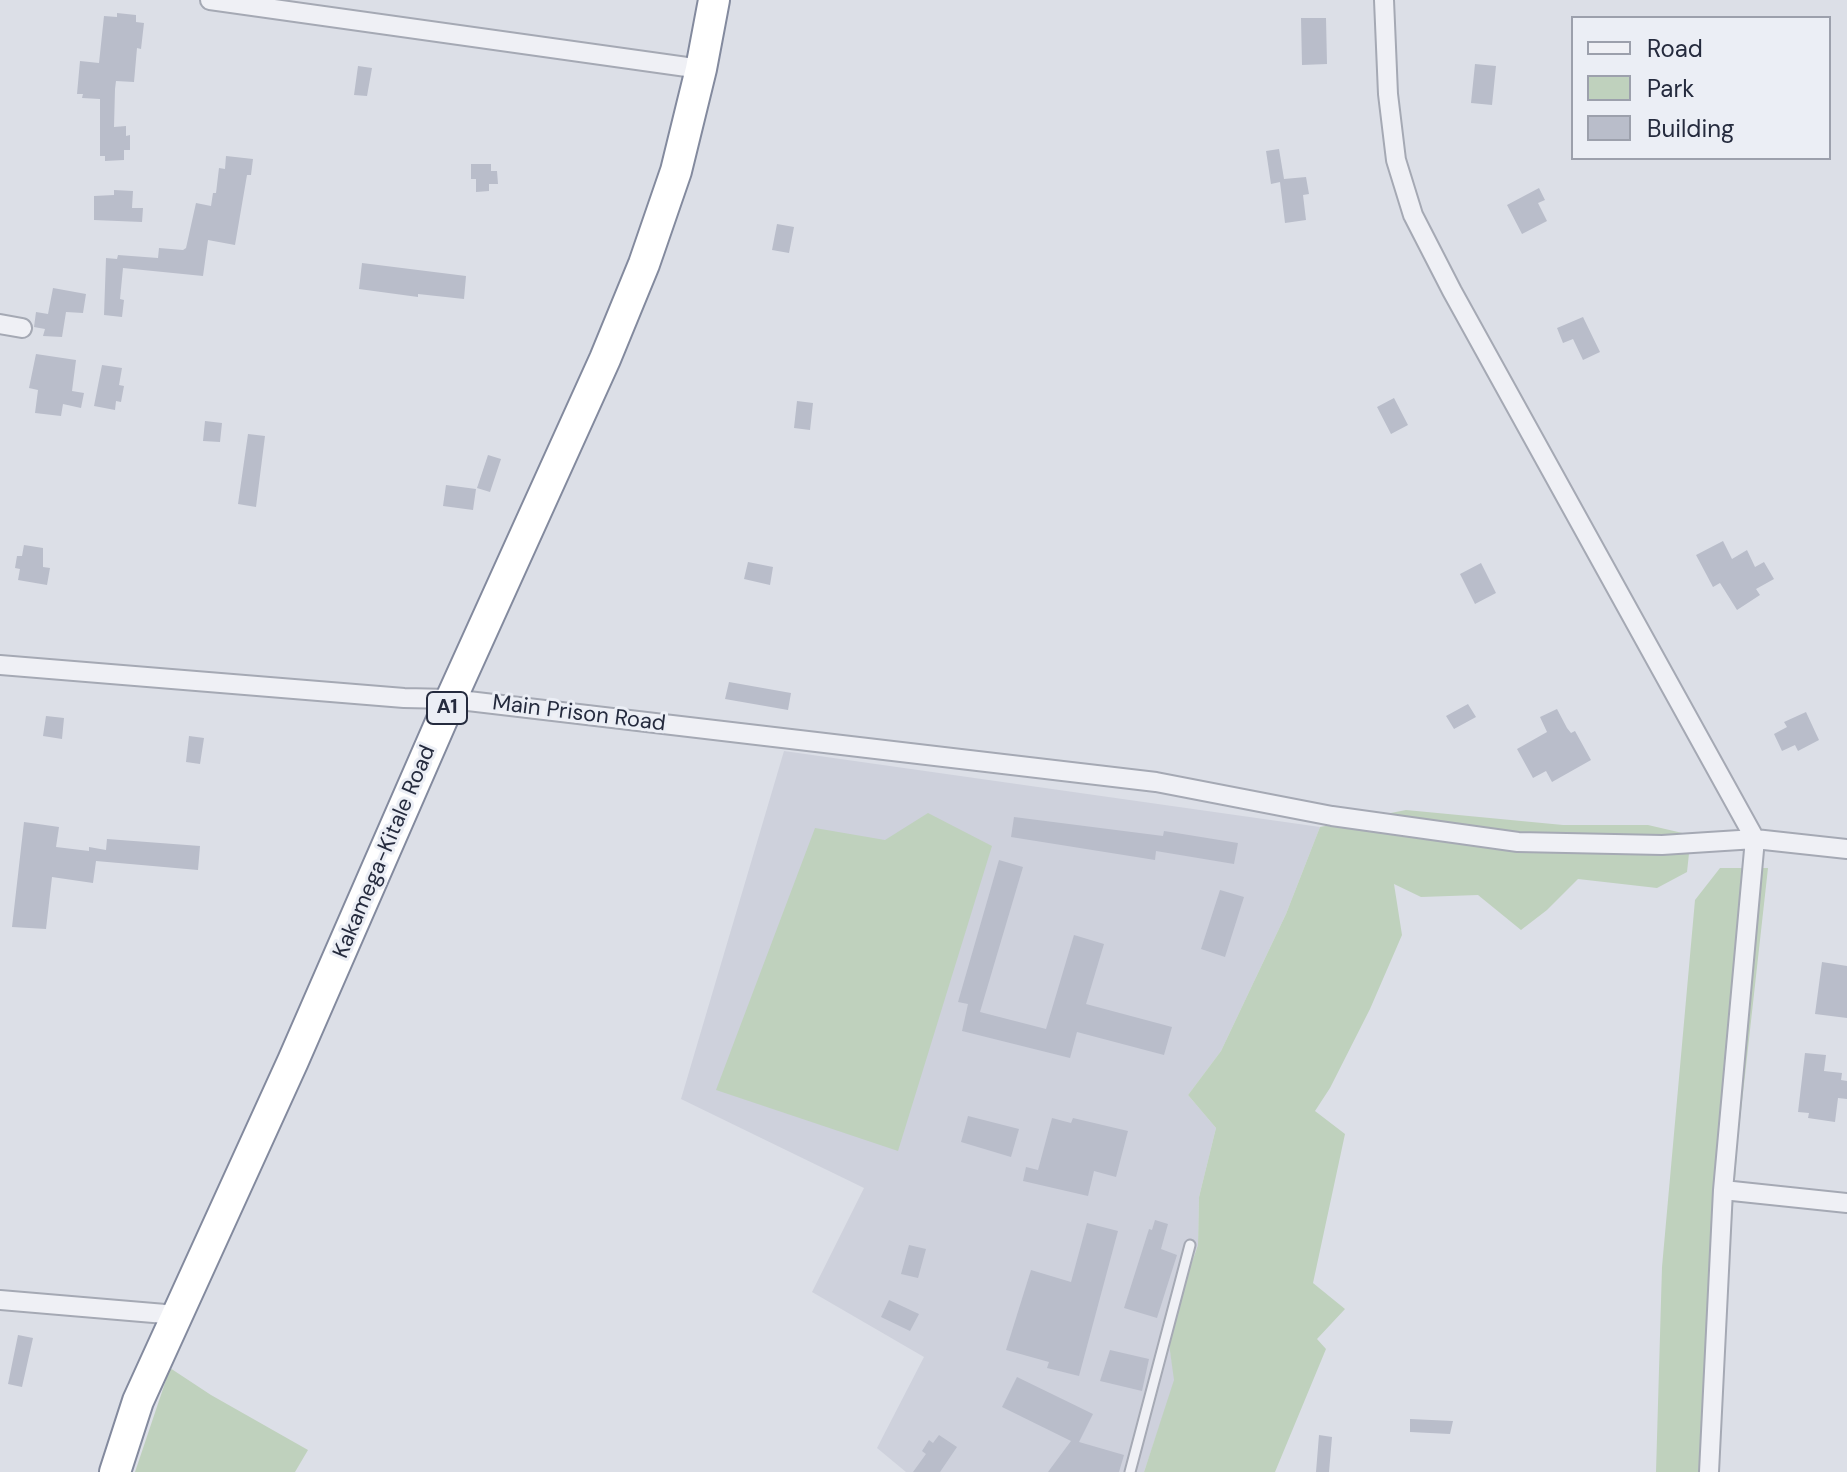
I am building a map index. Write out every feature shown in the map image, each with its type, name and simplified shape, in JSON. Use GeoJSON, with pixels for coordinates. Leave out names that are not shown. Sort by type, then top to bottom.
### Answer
{"type":"FeatureCollection","features":[{"type":"Feature","properties":{"kind":"highway","name":"Kakamega-Kitale Road"},"geometry":{"type":"LineString","coordinates":[[115,1472],[138,1401],[335,968],[451,699],[605,359],[644,264],[676,171],[714,0]]}},
{"type":"Feature","properties":{"kind":"highway"},"geometry":{"type":"LineString","coordinates":[[105,1472],[138,1401]]}},
{"type":"Feature","properties":{"kind":"street"},"geometry":{"type":"LineString","coordinates":[[210,0],[701,69]]}},
{"type":"Feature","properties":{"kind":"street"},"geometry":{"type":"LineString","coordinates":[[1384,0],[1388,94],[1396,160],[1413,215],[1755,839],[1723,1190],[1709,1472]]}},
{"type":"Feature","properties":{"kind":"street"},"geometry":{"type":"LineString","coordinates":[[0,324],[22,328]]}},
{"type":"Feature","properties":{"kind":"street","name":"Main Prison Road"},"geometry":{"type":"LineString","coordinates":[[0,665],[404,698],[451,699],[1156,782],[1332,816],[1518,842],[1662,845],[1755,839],[1847,849]]}},
{"type":"Feature","properties":{"kind":"street"},"geometry":{"type":"LineString","coordinates":[[1723,1190],[1847,1203]]}},
{"type":"Feature","properties":{"kind":"street"},"geometry":{"type":"LineString","coordinates":[[0,1300],[177,1315]]}},
{"type":"Feature","properties":{"kind":"lane"},"geometry":{"type":"LineString","coordinates":[[1130,1472],[1190,1245]]}},
{"type":"Feature","properties":{"kind":"shaded area"},"geometry":{"type":"Polygon","coordinates":[[[784,751],[1320,827],[1286,914],[1221,1051],[1188,1095],[1216,1128],[1199,1197],[1198,1245],[1177,1304],[1169,1344],[1175,1380],[1144,1472],[906,1472],[877,1448],[924,1357],[812,1292],[864,1188],[681,1099],[784,751]]]}},
{"type":"Feature","properties":{"kind":"green space"},"geometry":{"type":"Polygon","coordinates":[[[1406,810],[1563,825],[1648,825],[1691,835],[1687,872],[1657,888],[1578,879],[1547,910],[1521,930],[1478,895],[1421,897],[1394,884],[1402,935],[1370,1009],[1315,1111],[1345,1134],[1313,1283],[1345,1309],[1317,1339],[1326,1349],[1275,1472],[1144,1472],[1174,1380],[1169,1344],[1177,1304],[1198,1245],[1199,1197],[1216,1128],[1188,1095],[1221,1051],[1286,914],[1320,827],[1406,810]]]}},
{"type":"Feature","properties":{"kind":"green space"},"geometry":{"type":"Polygon","coordinates":[[[928,813],[992,846],[898,1151],[716,1090],[815,828],[885,840],[928,813]]]}},
{"type":"Feature","properties":{"kind":"green space"},"geometry":{"type":"Polygon","coordinates":[[[1720,868],[1768,868],[1738,1138],[1714,1472],[1656,1472],[1662,1267],[1695,900],[1720,868]]]}},
{"type":"Feature","properties":{"kind":"green space"},"geometry":{"type":"Polygon","coordinates":[[[170,1368],[308,1450],[295,1472],[135,1472],[170,1368]]]}},
{"type":"Feature","properties":{"kind":"building"},"geometry":{"type":"Polygon","coordinates":[[[117,13],[136,15],[136,22],[144,23],[141,49],[137,48],[134,82],[116,81],[115,89],[114,127],[126,126],[126,136],[130,135],[130,150],[124,150],[124,160],[105,161],[105,156],[100,156],[100,99],[82,98],[83,94],[77,94],[80,61],[99,63],[104,16],[117,17],[117,13]]]}},
{"type":"Feature","properties":{"kind":"building"},"geometry":{"type":"Polygon","coordinates":[[[1301,18],[1326,18],[1327,64],[1302,65],[1301,18]]]}},
{"type":"Feature","properties":{"kind":"building"},"geometry":{"type":"Polygon","coordinates":[[[1475,64],[1496,66],[1492,105],[1471,103],[1475,64]]]}},
{"type":"Feature","properties":{"kind":"building"},"geometry":{"type":"Polygon","coordinates":[[[358,66],[372,68],[367,96],[354,95],[358,66]]]}},
{"type":"Feature","properties":{"kind":"building"},"geometry":{"type":"Polygon","coordinates":[[[1279,149],[1284,179],[1306,177],[1309,194],[1303,195],[1306,220],[1285,223],[1280,182],[1271,184],[1266,151],[1279,149]]]}},
{"type":"Feature","properties":{"kind":"building"},"geometry":{"type":"Polygon","coordinates":[[[226,156],[253,159],[251,175],[247,175],[235,245],[208,240],[203,276],[123,268],[122,317],[104,315],[106,258],[117,259],[118,255],[158,258],[159,248],[186,248],[196,203],[211,206],[219,168],[225,169],[226,156]]]}},
{"type":"Feature","properties":{"kind":"building"},"geometry":{"type":"Polygon","coordinates":[[[471,164],[491,164],[491,171],[497,171],[498,184],[489,184],[489,191],[476,192],[476,179],[471,179],[471,164]]]}},
{"type":"Feature","properties":{"kind":"building"},"geometry":{"type":"Polygon","coordinates":[[[1539,188],[1545,200],[1538,203],[1547,221],[1522,234],[1507,205],[1539,188]]]}},
{"type":"Feature","properties":{"kind":"building"},"geometry":{"type":"Polygon","coordinates":[[[114,190],[133,191],[132,208],[143,208],[142,222],[94,220],[94,196],[114,195],[114,190]]]}},
{"type":"Feature","properties":{"kind":"building"},"geometry":{"type":"Polygon","coordinates":[[[777,224],[794,227],[789,253],[772,250],[777,224]]]}},
{"type":"Feature","properties":{"kind":"building"},"geometry":{"type":"Polygon","coordinates":[[[362,263],[466,276],[464,299],[359,289],[362,263]]]}},
{"type":"Feature","properties":{"kind":"building"},"geometry":{"type":"Polygon","coordinates":[[[53,288],[86,294],[83,313],[66,312],[62,337],[43,336],[45,329],[34,327],[36,312],[48,314],[53,288]]]}},
{"type":"Feature","properties":{"kind":"building"},"geometry":{"type":"Polygon","coordinates":[[[1583,317],[1600,352],[1583,360],[1573,339],[1563,343],[1557,328],[1583,317]]]}},
{"type":"Feature","properties":{"kind":"building"},"geometry":{"type":"Polygon","coordinates":[[[36,354],[76,360],[72,391],[84,393],[81,408],[63,404],[61,416],[35,413],[38,390],[29,388],[36,354]]]}},
{"type":"Feature","properties":{"kind":"building"},"geometry":{"type":"Polygon","coordinates":[[[102,365],[122,368],[119,385],[124,386],[121,402],[116,401],[115,410],[94,406],[102,365]]]}},
{"type":"Feature","properties":{"kind":"building"},"geometry":{"type":"Polygon","coordinates":[[[1394,398],[1408,425],[1391,434],[1377,407],[1394,398]]]}},
{"type":"Feature","properties":{"kind":"building"},"geometry":{"type":"Polygon","coordinates":[[[797,401],[813,403],[810,430],[794,428],[797,401]]]}},
{"type":"Feature","properties":{"kind":"building"},"geometry":{"type":"Polygon","coordinates":[[[205,421],[222,423],[220,442],[203,441],[205,421]]]}},
{"type":"Feature","properties":{"kind":"building"},"geometry":{"type":"Polygon","coordinates":[[[248,434],[265,436],[256,507],[238,504],[248,434]]]}},
{"type":"Feature","properties":{"kind":"building"},"geometry":{"type":"Polygon","coordinates":[[[488,455],[501,459],[490,492],[477,488],[488,455]]]}},
{"type":"Feature","properties":{"kind":"building"},"geometry":{"type":"Polygon","coordinates":[[[446,485],[476,489],[473,510],[443,506],[446,485]]]}},
{"type":"Feature","properties":{"kind":"building"},"geometry":{"type":"Polygon","coordinates":[[[1723,541],[1732,559],[1747,550],[1755,567],[1764,562],[1774,579],[1756,589],[1760,595],[1737,610],[1720,583],[1713,587],[1696,555],[1723,541]]]}},
{"type":"Feature","properties":{"kind":"building"},"geometry":{"type":"Polygon","coordinates":[[[24,545],[43,548],[43,567],[50,568],[47,585],[18,580],[20,569],[15,568],[17,556],[22,556],[24,545]]]}},
{"type":"Feature","properties":{"kind":"building"},"geometry":{"type":"Polygon","coordinates":[[[748,562],[773,567],[770,585],[744,579],[748,562]]]}},
{"type":"Feature","properties":{"kind":"building"},"geometry":{"type":"Polygon","coordinates":[[[1481,563],[1496,593],[1475,604],[1460,574],[1481,563]]]}},
{"type":"Feature","properties":{"kind":"building"},"geometry":{"type":"Polygon","coordinates":[[[729,682],[791,693],[788,710],[725,699],[729,682]]]}},
{"type":"Feature","properties":{"kind":"building"},"geometry":{"type":"Polygon","coordinates":[[[1468,704],[1476,717],[1454,729],[1446,716],[1468,704]]]}},
{"type":"Feature","properties":{"kind":"building"},"geometry":{"type":"Polygon","coordinates":[[[1557,709],[1571,733],[1575,731],[1591,760],[1552,782],[1546,771],[1533,778],[1517,749],[1547,732],[1540,717],[1557,709]]]}},
{"type":"Feature","properties":{"kind":"building"},"geometry":{"type":"Polygon","coordinates":[[[1806,712],[1819,740],[1798,751],[1795,745],[1782,751],[1774,734],[1787,727],[1784,722],[1806,712]]]}},
{"type":"Feature","properties":{"kind":"building"},"geometry":{"type":"Polygon","coordinates":[[[46,716],[64,718],[62,739],[43,736],[46,716]]]}},
{"type":"Feature","properties":{"kind":"building"},"geometry":{"type":"Polygon","coordinates":[[[189,736],[204,738],[200,764],[186,762],[189,736]]]}},
{"type":"Feature","properties":{"kind":"building"},"geometry":{"type":"Polygon","coordinates":[[[1014,817],[1163,836],[1164,831],[1238,843],[1234,864],[1156,851],[1155,860],[1011,837],[1014,817]]]}},
{"type":"Feature","properties":{"kind":"building"},"geometry":{"type":"Polygon","coordinates":[[[24,822],[59,827],[56,847],[106,850],[107,839],[200,846],[198,870],[96,861],[93,883],[52,877],[46,929],[12,927],[24,822]]]}},
{"type":"Feature","properties":{"kind":"building"},"geometry":{"type":"Polygon","coordinates":[[[999,860],[1023,867],[980,1012],[1046,1029],[1074,935],[1104,944],[1086,1004],[1172,1027],[1164,1055],[1077,1032],[1070,1058],[962,1031],[968,1004],[958,1002],[999,860]]]}},
{"type":"Feature","properties":{"kind":"building"},"geometry":{"type":"Polygon","coordinates":[[[1220,890],[1244,897],[1225,957],[1201,949],[1220,890]]]}},
{"type":"Feature","properties":{"kind":"building"},"geometry":{"type":"Polygon","coordinates":[[[1822,962],[1847,966],[1847,1018],[1815,1014],[1822,962]]]}},
{"type":"Feature","properties":{"kind":"building"},"geometry":{"type":"Polygon","coordinates":[[[1805,1053],[1826,1055],[1824,1071],[1842,1073],[1841,1080],[1847,1081],[1847,1099],[1838,1098],[1835,1122],[1808,1118],[1809,1113],[1798,1112],[1805,1053]]]}},
{"type":"Feature","properties":{"kind":"building"},"geometry":{"type":"Polygon","coordinates":[[[968,1116],[1019,1129],[1011,1157],[961,1142],[968,1116]]]}},
{"type":"Feature","properties":{"kind":"building"},"geometry":{"type":"Polygon","coordinates":[[[1052,1118],[1071,1123],[1073,1118],[1128,1131],[1116,1177],[1094,1171],[1088,1196],[1023,1181],[1026,1167],[1038,1170],[1052,1118]]]}},
{"type":"Feature","properties":{"kind":"building"},"geometry":{"type":"Polygon","coordinates":[[[1155,1220],[1168,1224],[1161,1249],[1177,1255],[1157,1318],[1124,1308],[1149,1229],[1152,1230],[1155,1220]]]}},
{"type":"Feature","properties":{"kind":"building"},"geometry":{"type":"Polygon","coordinates":[[[1087,1223],[1118,1231],[1079,1376],[1047,1368],[1049,1362],[1006,1350],[1031,1270],[1071,1282],[1087,1223]]]}},
{"type":"Feature","properties":{"kind":"building"},"geometry":{"type":"Polygon","coordinates":[[[909,1245],[926,1249],[918,1278],[901,1274],[909,1245]]]}},
{"type":"Feature","properties":{"kind":"building"},"geometry":{"type":"Polygon","coordinates":[[[889,1300],[919,1314],[910,1331],[881,1317],[889,1300]]]}},
{"type":"Feature","properties":{"kind":"building"},"geometry":{"type":"Polygon","coordinates":[[[18,1335],[33,1338],[22,1387],[8,1384],[18,1335]]]}},
{"type":"Feature","properties":{"kind":"building"},"geometry":{"type":"Polygon","coordinates":[[[1110,1350],[1149,1359],[1142,1391],[1100,1381],[1110,1350]]]}},
{"type":"Feature","properties":{"kind":"building"},"geometry":{"type":"Polygon","coordinates":[[[1017,1377],[1093,1414],[1079,1442],[1124,1455],[1119,1472],[1048,1472],[1071,1441],[1002,1407],[1017,1377]]]}},
{"type":"Feature","properties":{"kind":"building"},"geometry":{"type":"Polygon","coordinates":[[[1410,1419],[1453,1421],[1450,1434],[1410,1432],[1410,1419]]]}},
{"type":"Feature","properties":{"kind":"building"},"geometry":{"type":"Polygon","coordinates":[[[939,1435],[957,1447],[940,1472],[913,1472],[926,1454],[922,1451],[929,1440],[933,1443],[939,1435]]]}},
{"type":"Feature","properties":{"kind":"building"},"geometry":{"type":"Polygon","coordinates":[[[1319,1435],[1332,1437],[1329,1472],[1316,1472],[1319,1435]]]}}]}
